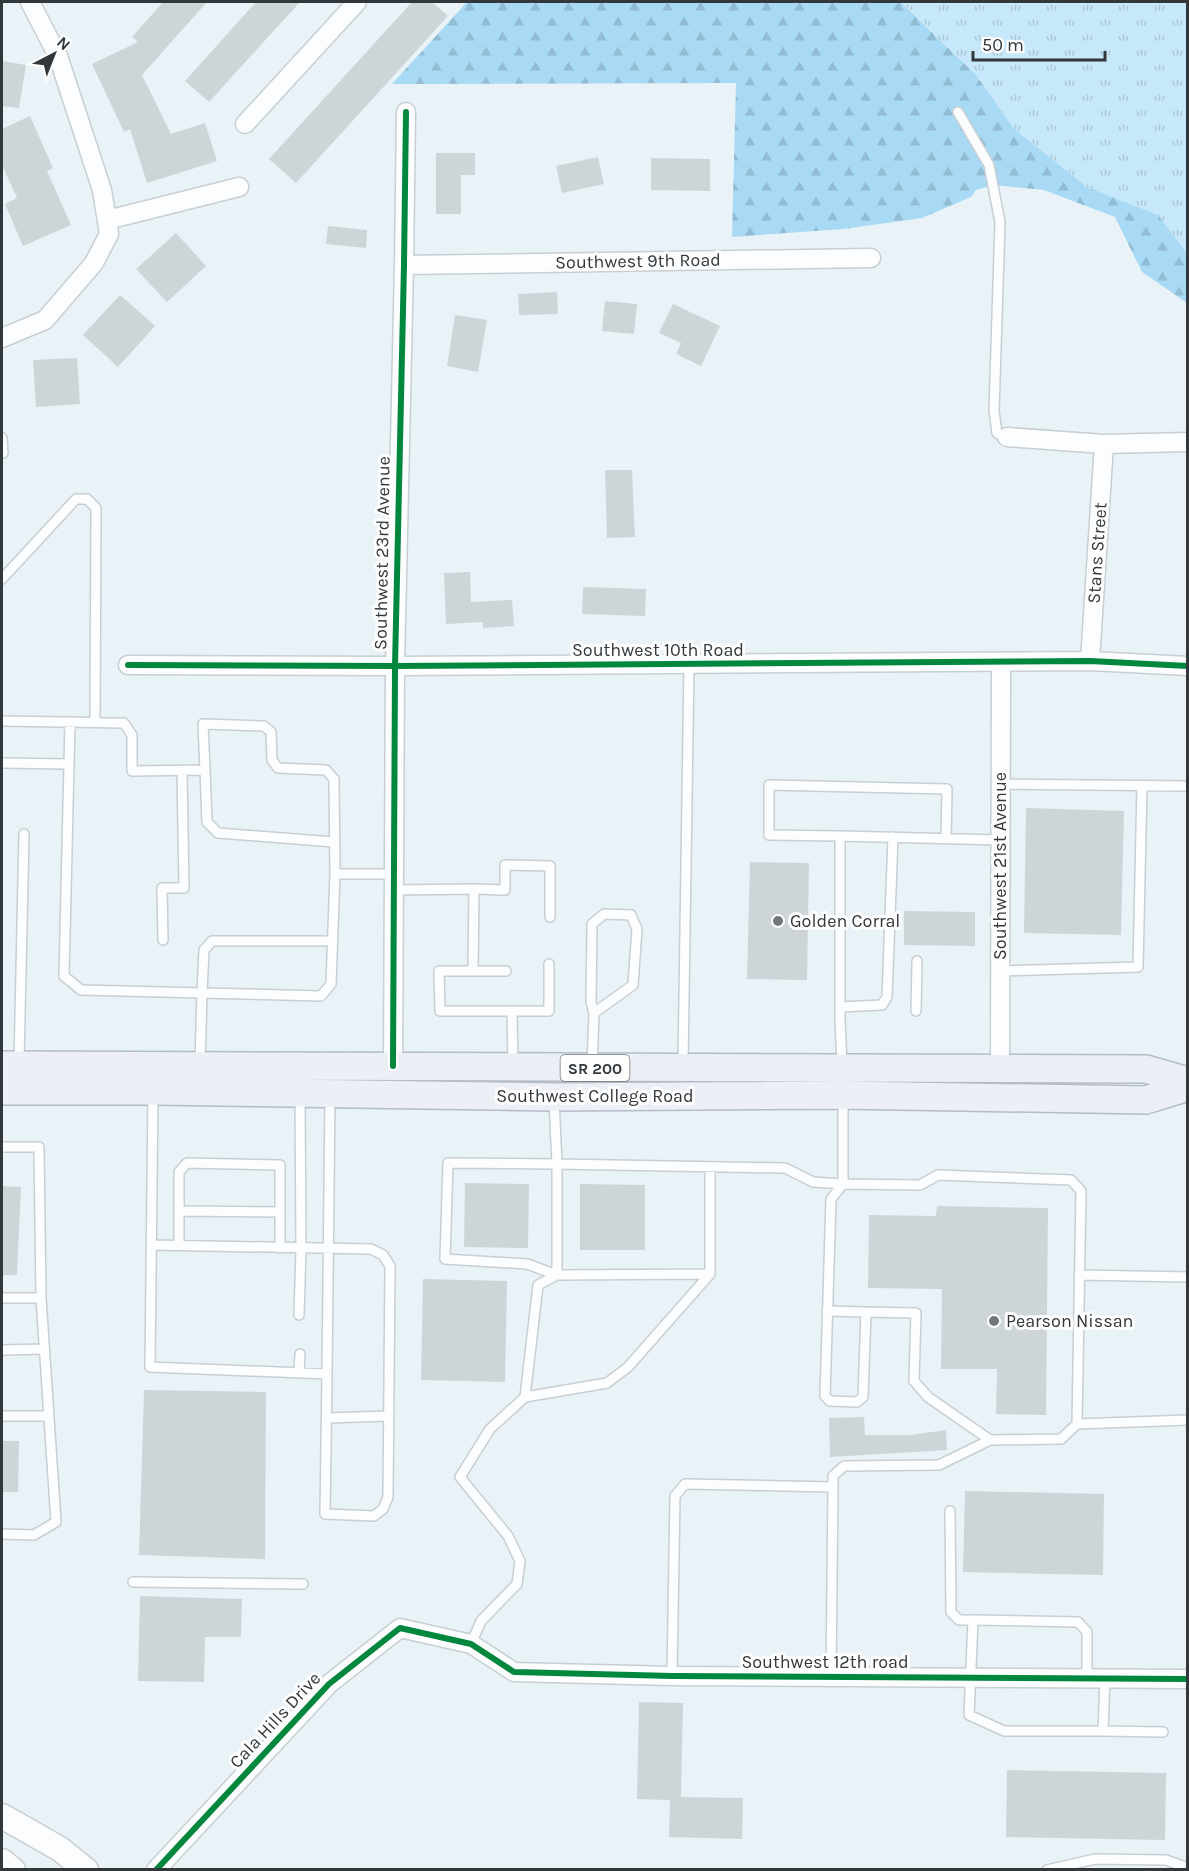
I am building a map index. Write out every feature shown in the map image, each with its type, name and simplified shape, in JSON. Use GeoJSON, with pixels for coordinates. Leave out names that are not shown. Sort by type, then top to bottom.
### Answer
{"type":"FeatureCollection","features":[{"type":"Feature","properties":{"kind":"main road","name":"Southwest College Road"},"geometry":{"type":"LineString","coordinates":[[10,1065],[682,1068],[843,1081],[1146,1100],[1188,1087]]}},
{"type":"Feature","properties":{"kind":"main road","name":"Southwest College Road"},"geometry":{"type":"LineString","coordinates":[[2,1091],[554,1097],[843,1081],[1000,1069],[1146,1069],[1188,1081]]}},
{"type":"Feature","properties":{"kind":"main road"},"geometry":{"type":"LineString","coordinates":[[2,1816],[60,1849],[86,1869]]}},
{"type":"Feature","properties":{"kind":"main road"},"geometry":{"type":"LineString","coordinates":[[2,1861],[14,1869]]}},
{"type":"Feature","properties":{"kind":"street"},"geometry":{"type":"LineString","coordinates":[[2,338],[45,320],[94,263],[109,234],[102,190],[58,56],[30,2]]}},
{"type":"Feature","properties":{"kind":"street"},"geometry":{"type":"LineString","coordinates":[[244,124],[352,3]]}},
{"type":"Feature","properties":{"kind":"street","name":"Southwest 23rd Avenue"},"geometry":{"type":"LineString","coordinates":[[393,1066],[395,666],[406,112]]}},
{"type":"Feature","properties":{"kind":"street"},"geometry":{"type":"LineString","coordinates":[[107,220],[239,187]]}},
{"type":"Feature","properties":{"kind":"street","name":"Southwest 9th Road"},"geometry":{"type":"LineString","coordinates":[[404,265],[871,258]]}},
{"type":"Feature","properties":{"kind":"street"},"geometry":{"type":"LineString","coordinates":[[1007,437],[1104,444],[1188,442]]}},
{"type":"Feature","properties":{"kind":"street","name":"Stans Street"},"geometry":{"type":"LineString","coordinates":[[1090,661],[1104,444]]}},
{"type":"Feature","properties":{"kind":"street","name":"Southwest 10th Road"},"geometry":{"type":"LineString","coordinates":[[128,665],[689,665],[1090,661],[1188,666]]}},
{"type":"Feature","properties":{"kind":"street","name":"Southwest 21st Avenue"},"geometry":{"type":"LineString","coordinates":[[1000,1069],[1001,663]]}},
{"type":"Feature","properties":{"kind":"street","name":"Cala Hills Drive"},"geometry":{"type":"LineString","coordinates":[[156,1869],[329,1684],[400,1628],[471,1644]]}},
{"type":"Feature","properties":{"kind":"street","name":"Southwest 12th road"},"geometry":{"type":"LineString","coordinates":[[471,1644],[514,1672],[672,1676],[1188,1679]]}},
{"type":"Feature","properties":{"kind":"lane"},"geometry":{"type":"LineString","coordinates":[[958,112],[988,165],[1000,222],[994,411],[997,433],[1007,437]]}},
{"type":"Feature","properties":{"kind":"lane"},"geometry":{"type":"LineString","coordinates":[[2,438],[3,453]]}},
{"type":"Feature","properties":{"kind":"lane"},"geometry":{"type":"LineString","coordinates":[[2,579],[76,499],[87,499],[96,508],[95,722]]}},
{"type":"Feature","properties":{"kind":"lane"},"geometry":{"type":"LineString","coordinates":[[682,1068],[689,665]]}},
{"type":"Feature","properties":{"kind":"lane"},"geometry":{"type":"LineString","coordinates":[[2,721],[124,723],[132,735],[132,771],[205,770]]}},
{"type":"Feature","properties":{"kind":"lane"},"geometry":{"type":"LineString","coordinates":[[70,722],[64,976],[81,990],[321,996],[331,984],[335,874],[334,778],[326,770],[278,768],[272,760],[271,732],[264,726],[203,724],[207,822],[218,833],[334,842]]}},
{"type":"Feature","properties":{"kind":"lane"},"geometry":{"type":"LineString","coordinates":[[2,764],[69,764]]}},
{"type":"Feature","properties":{"kind":"lane"},"geometry":{"type":"LineString","coordinates":[[163,940],[162,888],[184,888],[182,771]]}},
{"type":"Feature","properties":{"kind":"lane"},"geometry":{"type":"LineString","coordinates":[[1000,784],[1188,786]]}},
{"type":"Feature","properties":{"kind":"lane"},"geometry":{"type":"LineString","coordinates":[[946,839],[947,789],[769,785],[769,835],[893,837],[946,839],[1000,840]]}},
{"type":"Feature","properties":{"kind":"lane"},"geometry":{"type":"LineString","coordinates":[[999,971],[1138,967],[1142,786]]}},
{"type":"Feature","properties":{"kind":"lane"},"geometry":{"type":"LineString","coordinates":[[10,1065],[24,834]]}},
{"type":"Feature","properties":{"kind":"lane"},"geometry":{"type":"LineString","coordinates":[[840,836],[843,1184],[831,1199],[825,1396],[830,1401],[857,1402],[863,1397],[866,1312]]}},
{"type":"Feature","properties":{"kind":"lane"},"geometry":{"type":"LineString","coordinates":[[840,1007],[882,1005],[887,997],[893,837]]}},
{"type":"Feature","properties":{"kind":"lane"},"geometry":{"type":"LineString","coordinates":[[335,874],[474,890],[505,890],[505,866],[550,866],[550,917]]}},
{"type":"Feature","properties":{"kind":"lane"},"geometry":{"type":"LineString","coordinates":[[473,971],[474,890]]}},
{"type":"Feature","properties":{"kind":"lane"},"geometry":{"type":"LineString","coordinates":[[591,1068],[594,1013],[591,1002],[592,924],[604,914],[630,915],[637,929],[633,985],[594,1013]]}},
{"type":"Feature","properties":{"kind":"lane"},"geometry":{"type":"LineString","coordinates":[[200,1066],[204,950],[212,941],[332,941]]}},
{"type":"Feature","properties":{"kind":"lane"},"geometry":{"type":"LineString","coordinates":[[916,1011],[917,961]]}},
{"type":"Feature","properties":{"kind":"lane"},"geometry":{"type":"LineString","coordinates":[[506,971],[439,971],[440,1011],[549,1011],[549,964]]}},
{"type":"Feature","properties":{"kind":"lane"},"geometry":{"type":"LineString","coordinates":[[512,1011],[513,1067]]}},
{"type":"Feature","properties":{"kind":"lane"},"geometry":{"type":"LineString","coordinates":[[153,1091],[150,1367],[327,1374]]}},
{"type":"Feature","properties":{"kind":"lane"},"geometry":{"type":"LineString","coordinates":[[299,1315],[302,1249],[300,1094]]}},
{"type":"Feature","properties":{"kind":"lane"},"geometry":{"type":"LineString","coordinates":[[152,1245],[328,1250],[371,1249],[383,1255],[390,1266],[388,1497],[383,1509],[374,1516],[325,1514],[327,1418],[328,1250],[330,1095]]}},
{"type":"Feature","properties":{"kind":"lane"},"geometry":{"type":"LineString","coordinates":[[554,1097],[557,1164],[557,1275]]}},
{"type":"Feature","properties":{"kind":"lane"},"geometry":{"type":"LineString","coordinates":[[2,1148],[39,1147],[41,1298],[56,1522],[34,1535],[2,1534]]}},
{"type":"Feature","properties":{"kind":"lane"},"geometry":{"type":"LineString","coordinates":[[710,1274],[557,1275],[527,1264],[446,1259],[448,1162],[785,1168],[813,1182],[843,1184],[921,1185],[938,1175],[1071,1180],[1081,1191],[1077,1424]]}},
{"type":"Feature","properties":{"kind":"lane"},"geometry":{"type":"LineString","coordinates":[[179,1245],[179,1172],[188,1163],[280,1165],[280,1248]]}},
{"type":"Feature","properties":{"kind":"lane"},"geometry":{"type":"LineString","coordinates":[[471,1644],[482,1621],[517,1584],[520,1561],[508,1536],[460,1477],[490,1429],[525,1396],[608,1383],[628,1367],[710,1274],[710,1167]]}},
{"type":"Feature","properties":{"kind":"lane"},"geometry":{"type":"LineString","coordinates":[[179,1211],[280,1212]]}},
{"type":"Feature","properties":{"kind":"lane"},"geometry":{"type":"LineString","coordinates":[[525,1396],[537,1285],[557,1275]]}},
{"type":"Feature","properties":{"kind":"lane"},"geometry":{"type":"LineString","coordinates":[[1079,1275],[1188,1277]]}},
{"type":"Feature","properties":{"kind":"lane"},"geometry":{"type":"LineString","coordinates":[[2,1298],[41,1298]]}},
{"type":"Feature","properties":{"kind":"lane"},"geometry":{"type":"LineString","coordinates":[[828,1311],[916,1313],[914,1381],[928,1397],[990,1440]]}},
{"type":"Feature","properties":{"kind":"lane"},"geometry":{"type":"LineString","coordinates":[[2,1350],[44,1349]]}},
{"type":"Feature","properties":{"kind":"lane"},"geometry":{"type":"LineString","coordinates":[[299,1373],[300,1353]]}},
{"type":"Feature","properties":{"kind":"lane"},"geometry":{"type":"LineString","coordinates":[[2,1416],[49,1416]]}},
{"type":"Feature","properties":{"kind":"lane"},"geometry":{"type":"LineString","coordinates":[[327,1418],[389,1416]]}},
{"type":"Feature","properties":{"kind":"lane"},"geometry":{"type":"LineString","coordinates":[[831,1677],[833,1476],[844,1466],[939,1464],[990,1440],[1061,1438],[1077,1424],[1188,1420]]}},
{"type":"Feature","properties":{"kind":"lane"},"geometry":{"type":"LineString","coordinates":[[672,1676],[675,1496],[685,1484],[833,1487]]}},
{"type":"Feature","properties":{"kind":"lane"},"geometry":{"type":"LineString","coordinates":[[950,1511],[951,1612],[959,1620],[1078,1622],[1087,1632],[1103,1731]]}},
{"type":"Feature","properties":{"kind":"lane"},"geometry":{"type":"LineString","coordinates":[[133,1582],[303,1584]]}},
{"type":"Feature","properties":{"kind":"lane"},"geometry":{"type":"LineString","coordinates":[[973,1620],[969,1715],[1004,1731],[1163,1732]]}},
{"type":"Feature","properties":{"kind":"lane"},"geometry":{"type":"LineString","coordinates":[[1047,1869],[1095,1859],[1166,1860],[1188,1868]]}},
{"type":"Feature","properties":{"kind":"green space"},"geometry":{"type":"Polygon","coordinates":[[[467,2],[901,2],[976,75],[1014,129],[1087,187],[1158,215],[1187,253],[1187,303],[1142,272],[1115,217],[1044,190],[994,185],[976,190],[971,197],[922,218],[844,229],[732,237],[736,83],[392,84],[467,2]]]}},
{"type":"Feature","properties":{"kind":"green space"},"geometry":{"type":"Polygon","coordinates":[[[902,2],[1187,2],[1187,253],[1158,215],[1087,187],[1014,129],[976,75],[902,2]]]}},
{"type":"Feature","properties":{"kind":"building"},"geometry":{"type":"Polygon","coordinates":[[[163,2],[207,2],[142,75],[171,134],[205,123],[217,161],[147,183],[130,129],[124,132],[92,64],[138,42],[132,37],[163,2]]]}},
{"type":"Feature","properties":{"kind":"building"},"geometry":{"type":"Polygon","coordinates":[[[256,2],[300,2],[209,102],[185,81],[256,2]]]}},
{"type":"Feature","properties":{"kind":"building"},"geometry":{"type":"Polygon","coordinates":[[[412,2],[432,2],[448,16],[296,183],[269,159],[412,2]]]}},
{"type":"Feature","properties":{"kind":"building"},"geometry":{"type":"Polygon","coordinates":[[[2,61],[26,65],[19,108],[2,106],[2,61]]]}},
{"type":"Feature","properties":{"kind":"building"},"geometry":{"type":"Polygon","coordinates":[[[30,116],[53,168],[47,171],[71,225],[23,246],[5,204],[17,198],[2,165],[2,129],[30,116]]]}},
{"type":"Feature","properties":{"kind":"building"},"geometry":{"type":"Polygon","coordinates":[[[436,153],[475,153],[475,175],[461,175],[461,214],[436,214],[436,153]]]}},
{"type":"Feature","properties":{"kind":"building"},"geometry":{"type":"Polygon","coordinates":[[[598,157],[604,184],[562,193],[556,166],[598,157]]]}},
{"type":"Feature","properties":{"kind":"building"},"geometry":{"type":"Polygon","coordinates":[[[651,158],[710,159],[710,191],[651,190],[651,158]]]}},
{"type":"Feature","properties":{"kind":"building"},"geometry":{"type":"Polygon","coordinates":[[[328,226],[367,230],[366,248],[326,244],[328,226]]]}},
{"type":"Feature","properties":{"kind":"building"},"geometry":{"type":"Polygon","coordinates":[[[176,233],[206,266],[167,302],[136,269],[176,233]]]}},
{"type":"Feature","properties":{"kind":"building"},"geometry":{"type":"Polygon","coordinates":[[[557,292],[558,314],[519,315],[518,294],[557,292]]]}},
{"type":"Feature","properties":{"kind":"building"},"geometry":{"type":"Polygon","coordinates":[[[120,295],[155,326],[118,367],[83,335],[120,295]]]}},
{"type":"Feature","properties":{"kind":"building"},"geometry":{"type":"Polygon","coordinates":[[[605,301],[637,304],[634,334],[602,331],[605,301]]]}},
{"type":"Feature","properties":{"kind":"building"},"geometry":{"type":"Polygon","coordinates":[[[673,304],[720,326],[701,366],[676,354],[681,343],[659,333],[673,304]]]}},
{"type":"Feature","properties":{"kind":"building"},"geometry":{"type":"Polygon","coordinates":[[[455,315],[487,320],[478,372],[447,366],[455,315]]]}},
{"type":"Feature","properties":{"kind":"building"},"geometry":{"type":"Polygon","coordinates":[[[77,358],[80,404],[36,407],[33,360],[77,358]]]}},
{"type":"Feature","properties":{"kind":"building"},"geometry":{"type":"Polygon","coordinates":[[[605,470],[632,470],[635,537],[607,538],[605,470]]]}},
{"type":"Feature","properties":{"kind":"building"},"geometry":{"type":"Polygon","coordinates":[[[470,572],[471,602],[512,600],[514,626],[483,628],[483,622],[446,624],[444,573],[470,572]]]}},
{"type":"Feature","properties":{"kind":"building"},"geometry":{"type":"Polygon","coordinates":[[[583,587],[646,589],[645,616],[582,614],[583,587]]]}},
{"type":"Feature","properties":{"kind":"building"},"geometry":{"type":"Polygon","coordinates":[[[1026,808],[1124,811],[1121,935],[1024,933],[1026,808]]]}},
{"type":"Feature","properties":{"kind":"building","name":"Golden Corral"},"geometry":{"type":"Polygon","coordinates":[[[750,862],[809,863],[807,980],[747,979],[750,862]]]}},
{"type":"Feature","properties":{"kind":"building"},"geometry":{"type":"Polygon","coordinates":[[[904,911],[975,912],[975,946],[904,945],[904,911]]]}},
{"type":"Feature","properties":{"kind":"building"},"geometry":{"type":"Polygon","coordinates":[[[465,1183],[529,1184],[528,1248],[464,1247],[465,1183]]]}},
{"type":"Feature","properties":{"kind":"building"},"geometry":{"type":"Polygon","coordinates":[[[580,1184],[645,1185],[645,1250],[580,1250],[580,1184]]]}},
{"type":"Feature","properties":{"kind":"building"},"geometry":{"type":"Polygon","coordinates":[[[2,1186],[21,1187],[17,1275],[2,1275],[2,1186]]]}},
{"type":"Feature","properties":{"kind":"building","name":"Pearson Nissan"},"geometry":{"type":"Polygon","coordinates":[[[937,1206],[1048,1208],[1046,1415],[996,1414],[997,1369],[941,1369],[942,1289],[868,1288],[869,1215],[936,1216],[937,1206]]]}},
{"type":"Feature","properties":{"kind":"building"},"geometry":{"type":"Polygon","coordinates":[[[423,1279],[507,1281],[505,1382],[421,1380],[423,1279]]]}},
{"type":"Feature","properties":{"kind":"building"},"geometry":{"type":"Polygon","coordinates":[[[144,1390],[266,1392],[265,1559],[139,1555],[144,1390]]]}},
{"type":"Feature","properties":{"kind":"building"},"geometry":{"type":"Polygon","coordinates":[[[864,1417],[865,1435],[911,1435],[946,1430],[947,1450],[830,1457],[829,1418],[864,1417]]]}},
{"type":"Feature","properties":{"kind":"building"},"geometry":{"type":"Polygon","coordinates":[[[2,1441],[19,1441],[18,1492],[2,1492],[2,1441]]]}},
{"type":"Feature","properties":{"kind":"building"},"geometry":{"type":"Polygon","coordinates":[[[965,1491],[1104,1494],[1103,1575],[963,1572],[965,1491]]]}},
{"type":"Feature","properties":{"kind":"building"},"geometry":{"type":"Polygon","coordinates":[[[140,1596],[242,1599],[241,1637],[205,1637],[204,1682],[138,1681],[140,1596]]]}},
{"type":"Feature","properties":{"kind":"building"},"geometry":{"type":"Polygon","coordinates":[[[639,1702],[683,1703],[681,1797],[743,1798],[742,1839],[669,1837],[670,1800],[637,1799],[639,1702]]]}},
{"type":"Feature","properties":{"kind":"building"},"geometry":{"type":"Polygon","coordinates":[[[1007,1770],[1166,1773],[1165,1840],[1006,1837],[1007,1770]]]}},
{"type":"Feature","properties":{"kind":"cycle path"},"geometry":{"type":"LineString","coordinates":[[393,1066],[395,666],[406,112]]}},
{"type":"Feature","properties":{"kind":"cycle path"},"geometry":{"type":"LineString","coordinates":[[128,665],[395,666],[1090,661],[1188,666]]}},
{"type":"Feature","properties":{"kind":"cycle path"},"geometry":{"type":"LineString","coordinates":[[156,1870],[329,1684],[400,1628],[471,1644],[514,1672],[672,1676],[1188,1679]]}},
{"type":"Feature","properties":{"kind":"place","name":"Golden Corral"},"geometry":{"type":"Point","coordinates":[778,921]}},
{"type":"Feature","properties":{"kind":"place","name":"Pearson Nissan"},"geometry":{"type":"Point","coordinates":[994,1321]}}]}
